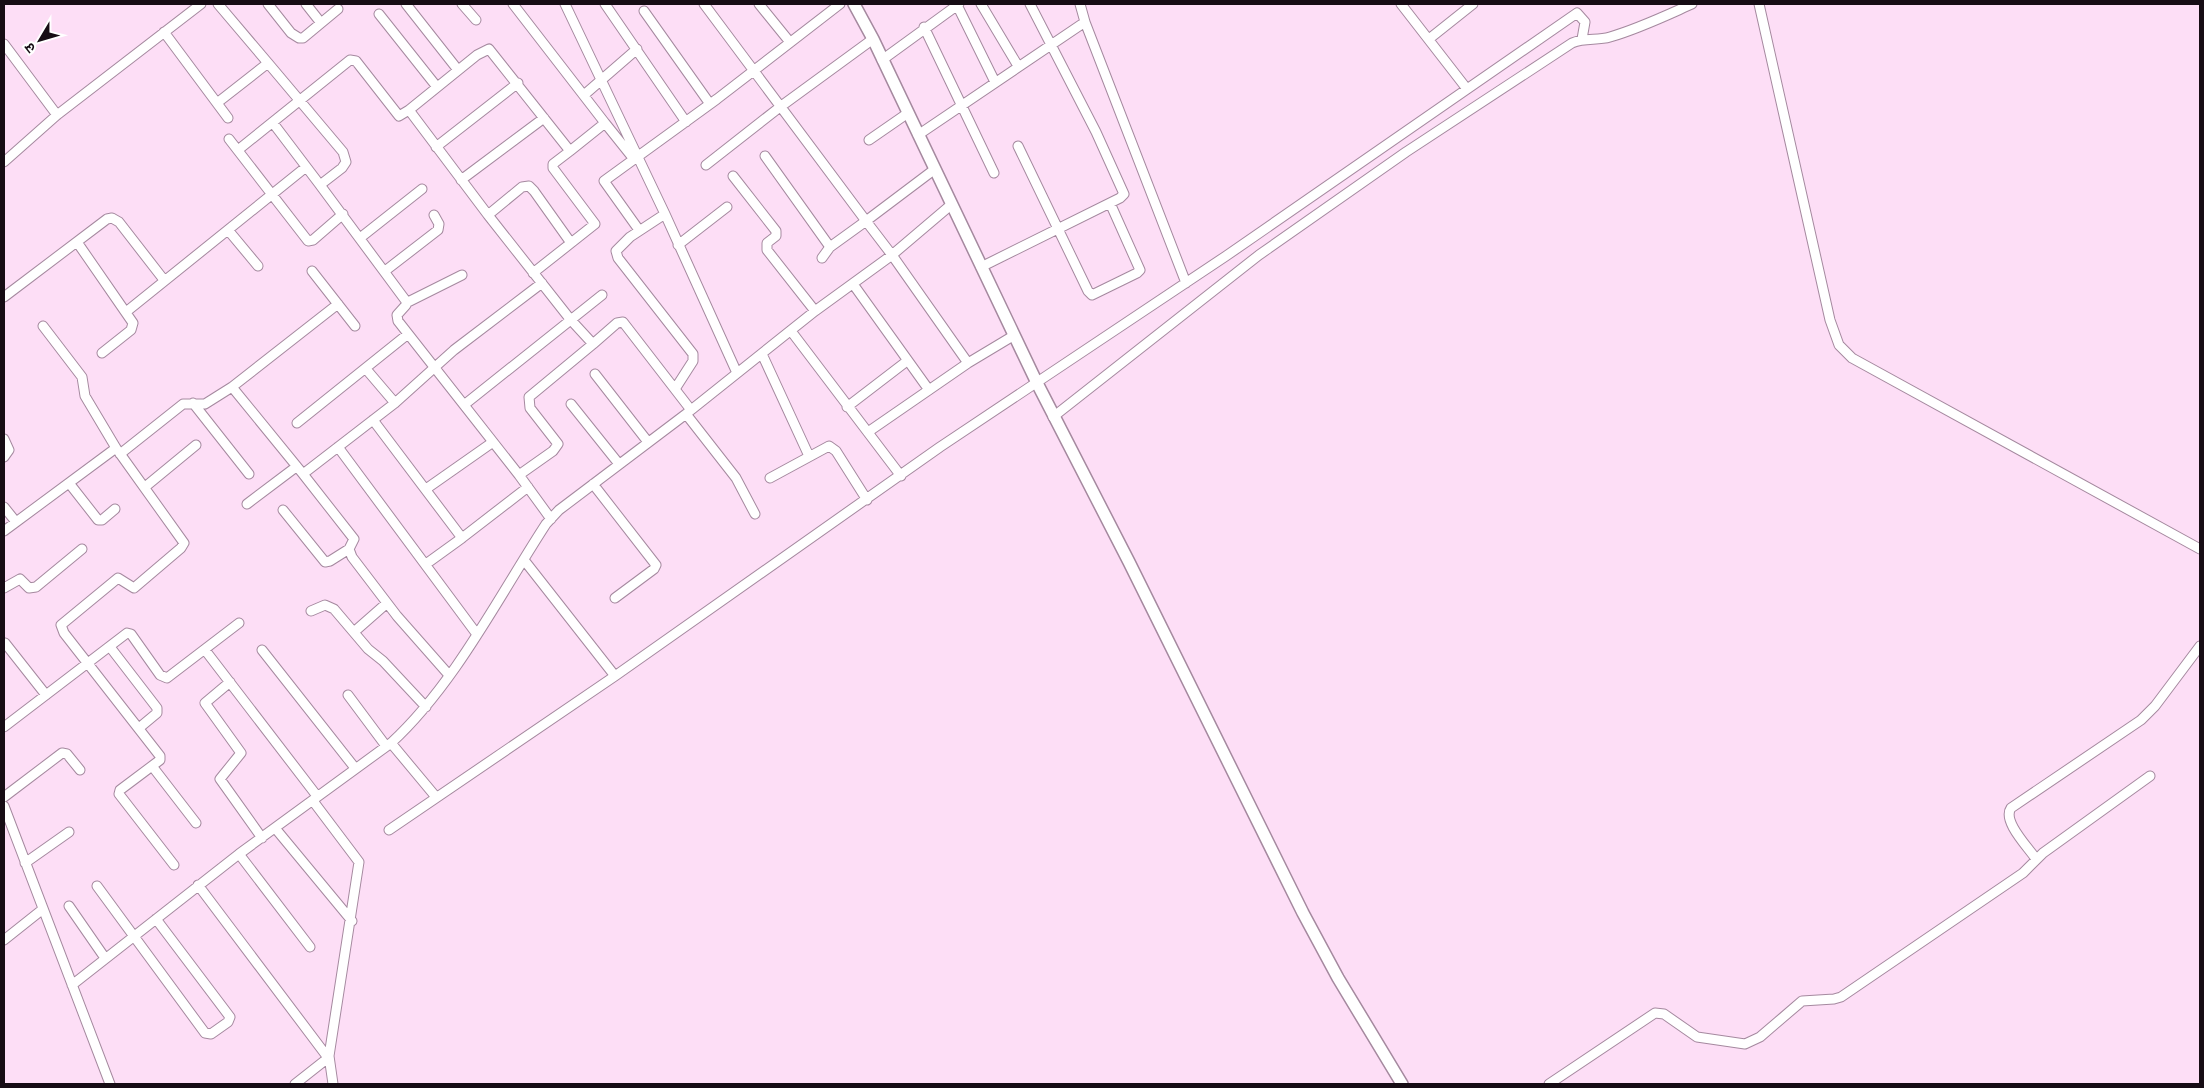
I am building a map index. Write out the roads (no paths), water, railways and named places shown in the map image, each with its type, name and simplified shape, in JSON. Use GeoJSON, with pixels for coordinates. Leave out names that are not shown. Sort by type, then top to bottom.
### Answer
{"type":"FeatureCollection","features":[{"type":"Feature","properties":{"kind":"street"},"geometry":{"type":"LineString","coordinates":[[4,162],[57,115],[201,4]]}},
{"type":"Feature","properties":{"kind":"street"},"geometry":{"type":"LineString","coordinates":[[218,4],[301,101],[346,158],[342,168],[320,185]]}},
{"type":"Feature","properties":{"kind":"street"},"geometry":{"type":"LineString","coordinates":[[268,4],[296,37],[303,38],[338,10]]}},
{"type":"Feature","properties":{"kind":"street"},"geometry":{"type":"LineString","coordinates":[[306,4],[321,23]]}},
{"type":"Feature","properties":{"kind":"street"},"geometry":{"type":"LineString","coordinates":[[406,4],[458,70]]}},
{"type":"Feature","properties":{"kind":"street"},"geometry":{"type":"LineString","coordinates":[[462,4],[476,20]]}},
{"type":"Feature","properties":{"kind":"street"},"geometry":{"type":"LineString","coordinates":[[513,4],[605,123],[635,157]]}},
{"type":"Feature","properties":{"kind":"street"},"geometry":{"type":"LineString","coordinates":[[565,4],[602,80],[635,157],[664,214],[736,373]]}},
{"type":"Feature","properties":{"kind":"street"},"geometry":{"type":"LineString","coordinates":[[606,4],[686,122]]}},
{"type":"Feature","properties":{"kind":"street"},"geometry":{"type":"LineString","coordinates":[[704,4],[892,255],[968,363]]}},
{"type":"Feature","properties":{"kind":"street"},"geometry":{"type":"LineString","coordinates":[[759,4],[789,42]]}},
{"type":"Feature","properties":{"kind":"street"},"geometry":{"type":"LineString","coordinates":[[639,230],[604,182],[635,157],[710,104],[840,4]]}},
{"type":"Feature","properties":{"kind":"street"},"geometry":{"type":"LineString","coordinates":[[854,4],[873,39],[1036,383],[1129,562],[1320,947],[1402,1084]]}},
{"type":"Feature","properties":{"kind":"street"},"geometry":{"type":"LineString","coordinates":[[882,60],[924,27],[958,4],[995,82]]}},
{"type":"Feature","properties":{"kind":"street"},"geometry":{"type":"LineString","coordinates":[[981,4],[1018,66]]}},
{"type":"Feature","properties":{"kind":"street"},"geometry":{"type":"LineString","coordinates":[[981,267],[1110,203],[1123,196],[1124,191],[1030,4]]}},
{"type":"Feature","properties":{"kind":"street"},"geometry":{"type":"LineString","coordinates":[[1080,4],[1186,283]]}},
{"type":"Feature","properties":{"kind":"street"},"geometry":{"type":"LineString","coordinates":[[1401,4],[1467,89]]}},
{"type":"Feature","properties":{"kind":"street"},"geometry":{"type":"LineString","coordinates":[[1429,39],[1473,4]]}},
{"type":"Feature","properties":{"kind":"street"},"geometry":{"type":"LineString","coordinates":[[1053,417],[1214,288],[1266,249],[1406,152],[1572,43],[1582,39],[1602,39],[1629,31],[1692,4]]}},
{"type":"Feature","properties":{"kind":"street"},"geometry":{"type":"LineString","coordinates":[[1759,4],[1830,320],[1839,345],[1852,358],[2200,549]]}},
{"type":"Feature","properties":{"kind":"street"},"geometry":{"type":"LineString","coordinates":[[644,11],[710,104]]}},
{"type":"Feature","properties":{"kind":"street"},"geometry":{"type":"LineString","coordinates":[[388,830],[615,676],[901,476],[1186,283],[1577,12],[1585,22],[1582,39]]}},
{"type":"Feature","properties":{"kind":"street"},"geometry":{"type":"LineString","coordinates":[[379,14],[437,87]]}},
{"type":"Feature","properties":{"kind":"street"},"geometry":{"type":"LineString","coordinates":[[918,135],[1086,22]]}},
{"type":"Feature","properties":{"kind":"street"},"geometry":{"type":"LineString","coordinates":[[924,27],[994,174]]}},
{"type":"Feature","properties":{"kind":"street"},"geometry":{"type":"LineString","coordinates":[[164,32],[228,118]]}},
{"type":"Feature","properties":{"kind":"street"},"geometry":{"type":"LineString","coordinates":[[706,165],[780,107],[873,39]]}},
{"type":"Feature","properties":{"kind":"street"},"geometry":{"type":"LineString","coordinates":[[4,44],[57,115]]}},
{"type":"Feature","properties":{"kind":"street"},"geometry":{"type":"LineString","coordinates":[[238,150],[354,60],[399,116],[484,50],[490,49],[570,150]]}},
{"type":"Feature","properties":{"kind":"street"},"geometry":{"type":"LineString","coordinates":[[584,95],[637,49]]}},
{"type":"Feature","properties":{"kind":"street"},"geometry":{"type":"LineString","coordinates":[[218,103],[268,63]]}},
{"type":"Feature","properties":{"kind":"street"},"geometry":{"type":"LineString","coordinates":[[436,147],[518,83]]}},
{"type":"Feature","properties":{"kind":"street"},"geometry":{"type":"LineString","coordinates":[[409,110],[533,273],[593,344]]}},
{"type":"Feature","properties":{"kind":"street"},"geometry":{"type":"LineString","coordinates":[[869,140],[908,113]]}},
{"type":"Feature","properties":{"kind":"street"},"geometry":{"type":"LineString","coordinates":[[461,180],[544,118]]}},
{"type":"Feature","properties":{"kind":"street"},"geometry":{"type":"LineString","coordinates":[[273,123],[385,270],[406,304]]}},
{"type":"Feature","properties":{"kind":"street"},"geometry":{"type":"LineString","coordinates":[[533,273],[595,224],[553,168],[553,164],[605,123]]}},
{"type":"Feature","properties":{"kind":"street"},"geometry":{"type":"LineString","coordinates":[[228,139],[308,241],[313,240],[343,214]]}},
{"type":"Feature","properties":{"kind":"street"},"geometry":{"type":"LineString","coordinates":[[1018,146],[1089,293],[1094,295],[1140,270],[1110,203]]}},
{"type":"Feature","properties":{"kind":"street"},"geometry":{"type":"LineString","coordinates":[[765,156],[830,247]]}},
{"type":"Feature","properties":{"kind":"street"},"geometry":{"type":"LineString","coordinates":[[126,312],[306,167]]}},
{"type":"Feature","properties":{"kind":"street"},"geometry":{"type":"LineString","coordinates":[[822,258],[830,247],[935,169]]}},
{"type":"Feature","properties":{"kind":"street"},"geometry":{"type":"LineString","coordinates":[[733,176],[776,231],[776,236],[767,243],[767,250],[815,311]]}},
{"type":"Feature","properties":{"kind":"street"},"geometry":{"type":"LineString","coordinates":[[488,215],[522,187],[529,186],[571,243]]}},
{"type":"Feature","properties":{"kind":"street"},"geometry":{"type":"LineString","coordinates":[[360,238],[422,189]]}},
{"type":"Feature","properties":{"kind":"street"},"geometry":{"type":"LineString","coordinates":[[72,986],[198,885],[389,744],[426,707],[551,519],[815,311],[892,255],[952,204]]}},
{"type":"Feature","properties":{"kind":"street"},"geometry":{"type":"LineString","coordinates":[[678,245],[727,207]]}},
{"type":"Feature","properties":{"kind":"street"},"geometry":{"type":"LineString","coordinates":[[664,214],[639,230],[618,247],[616,255],[693,354],[693,361],[675,389]]}},
{"type":"Feature","properties":{"kind":"street"},"geometry":{"type":"LineString","coordinates":[[385,270],[438,230],[439,224],[434,215]]}},
{"type":"Feature","properties":{"kind":"street"},"geometry":{"type":"LineString","coordinates":[[4,296],[107,219],[116,220],[164,280]]}},
{"type":"Feature","properties":{"kind":"street"},"geometry":{"type":"LineString","coordinates":[[228,230],[258,266]]}},
{"type":"Feature","properties":{"kind":"street"},"geometry":{"type":"LineString","coordinates":[[77,242],[126,312],[134,327],[102,353]]}},
{"type":"Feature","properties":{"kind":"street"},"geometry":{"type":"LineString","coordinates":[[312,270],[355,326]]}},
{"type":"Feature","properties":{"kind":"street"},"geometry":{"type":"LineString","coordinates":[[462,275],[406,304],[396,317],[551,519]]}},
{"type":"Feature","properties":{"kind":"street"},"geometry":{"type":"LineString","coordinates":[[303,474],[395,403],[454,350],[542,283]]}},
{"type":"Feature","properties":{"kind":"street"},"geometry":{"type":"LineString","coordinates":[[853,284],[930,390]]}},
{"type":"Feature","properties":{"kind":"street"},"geometry":{"type":"LineString","coordinates":[[464,404],[602,295]]}},
{"type":"Feature","properties":{"kind":"street"},"geometry":{"type":"LineString","coordinates":[[4,531],[176,408],[187,402],[205,404],[232,387],[338,304]]}},
{"type":"Feature","properties":{"kind":"street"},"geometry":{"type":"LineString","coordinates":[[519,475],[553,451],[558,444],[530,408],[527,400],[529,397],[617,323],[623,322],[675,389],[736,478],[755,514]]}},
{"type":"Feature","properties":{"kind":"street"},"geometry":{"type":"LineString","coordinates":[[44,326],[82,376],[86,396],[118,451],[181,535],[184,545],[134,588],[118,578],[61,625],[64,632],[161,757],[120,790],[119,794],[174,865]]}},
{"type":"Feature","properties":{"kind":"street"},"geometry":{"type":"LineString","coordinates":[[791,331],[901,476]]}},
{"type":"Feature","properties":{"kind":"street"},"geometry":{"type":"LineString","coordinates":[[297,423],[408,334]]}},
{"type":"Feature","properties":{"kind":"street"},"geometry":{"type":"LineString","coordinates":[[868,432],[968,363],[1013,336]]}},
{"type":"Feature","properties":{"kind":"street"},"geometry":{"type":"LineString","coordinates":[[762,354],[809,456]]}},
{"type":"Feature","properties":{"kind":"street"},"geometry":{"type":"LineString","coordinates":[[847,407],[908,361]]}},
{"type":"Feature","properties":{"kind":"street"},"geometry":{"type":"LineString","coordinates":[[366,368],[395,403]]}},
{"type":"Feature","properties":{"kind":"street"},"geometry":{"type":"LineString","coordinates":[[595,374],[648,442]]}},
{"type":"Feature","properties":{"kind":"street"},"geometry":{"type":"LineString","coordinates":[[232,387],[354,540],[349,549],[330,561],[325,562],[283,510]]}},
{"type":"Feature","properties":{"kind":"street"},"geometry":{"type":"LineString","coordinates":[[193,403],[249,474]]}},
{"type":"Feature","properties":{"kind":"street"},"geometry":{"type":"LineString","coordinates":[[572,404],[619,464]]}},
{"type":"Feature","properties":{"kind":"street"},"geometry":{"type":"LineString","coordinates":[[373,420],[462,538]]}},
{"type":"Feature","properties":{"kind":"street"},"geometry":{"type":"LineString","coordinates":[[4,439],[9,450],[4,457]]}},
{"type":"Feature","properties":{"kind":"street"},"geometry":{"type":"LineString","coordinates":[[426,489],[493,442]]}},
{"type":"Feature","properties":{"kind":"street"},"geometry":{"type":"LineString","coordinates":[[145,487],[196,445]]}},
{"type":"Feature","properties":{"kind":"street"},"geometry":{"type":"LineString","coordinates":[[770,478],[826,446],[833,448],[867,500]]}},
{"type":"Feature","properties":{"kind":"street"},"geometry":{"type":"LineString","coordinates":[[338,447],[476,633]]}},
{"type":"Feature","properties":{"kind":"street"},"geometry":{"type":"LineString","coordinates":[[247,504],[296,467]]}},
{"type":"Feature","properties":{"kind":"street"},"geometry":{"type":"LineString","coordinates":[[69,483],[98,520],[102,520],[115,509]]}},
{"type":"Feature","properties":{"kind":"street"},"geometry":{"type":"LineString","coordinates":[[593,484],[656,564],[654,569],[615,598]]}},
{"type":"Feature","properties":{"kind":"street"},"geometry":{"type":"LineString","coordinates":[[426,564],[528,487]]}},
{"type":"Feature","properties":{"kind":"street"},"geometry":{"type":"LineString","coordinates":[[4,507],[16,522]]}},
{"type":"Feature","properties":{"kind":"street"},"geometry":{"type":"LineString","coordinates":[[4,588],[20,579],[29,588],[36,587],[82,549]]}},
{"type":"Feature","properties":{"kind":"street"},"geometry":{"type":"LineString","coordinates":[[349,549],[352,556],[388,603],[449,675]]}},
{"type":"Feature","properties":{"kind":"street"},"geometry":{"type":"LineString","coordinates":[[524,560],[615,676]]}},
{"type":"Feature","properties":{"kind":"street"},"geometry":{"type":"LineString","coordinates":[[354,632],[388,603]]}},
{"type":"Feature","properties":{"kind":"street"},"geometry":{"type":"LineString","coordinates":[[311,611],[322,606],[334,609],[368,649],[383,661],[426,707]]}},
{"type":"Feature","properties":{"kind":"street"},"geometry":{"type":"LineString","coordinates":[[4,727],[126,634],[131,634],[160,675],[167,678],[239,623]]}},
{"type":"Feature","properties":{"kind":"street"},"geometry":{"type":"LineString","coordinates":[[5,643],[46,695]]}},
{"type":"Feature","properties":{"kind":"street"},"geometry":{"type":"LineString","coordinates":[[110,646],[157,708],[157,713],[138,728]]}},
{"type":"Feature","properties":{"kind":"street"},"geometry":{"type":"LineString","coordinates":[[2036,859],[2008,821],[2010,808],[2141,720],[2155,706],[2200,646]]}},
{"type":"Feature","properties":{"kind":"street"},"geometry":{"type":"LineString","coordinates":[[205,650],[360,862],[329,1058],[333,1084]]}},
{"type":"Feature","properties":{"kind":"street"},"geometry":{"type":"LineString","coordinates":[[262,650],[355,768]]}},
{"type":"Feature","properties":{"kind":"street"},"geometry":{"type":"LineString","coordinates":[[230,682],[205,703],[241,753],[220,779],[262,838]]}},
{"type":"Feature","properties":{"kind":"street"},"geometry":{"type":"LineString","coordinates":[[348,695],[436,797]]}},
{"type":"Feature","properties":{"kind":"street"},"geometry":{"type":"LineString","coordinates":[[4,797],[62,754],[67,754],[80,770]]}},
{"type":"Feature","properties":{"kind":"street"},"geometry":{"type":"LineString","coordinates":[[152,766],[196,823]]}},
{"type":"Feature","properties":{"kind":"street"},"geometry":{"type":"LineString","coordinates":[[1549,1084],[1655,1013],[1664,1014],[1702,1038],[1745,1044],[1760,1038],[1802,1001],[1834,999],[1847,993],[2023,873],[2036,859],[2150,776]]}},
{"type":"Feature","properties":{"kind":"street"},"geometry":{"type":"LineString","coordinates":[[4,806],[110,1084]]}},
{"type":"Feature","properties":{"kind":"street"},"geometry":{"type":"LineString","coordinates":[[275,828],[352,921]]}},
{"type":"Feature","properties":{"kind":"street"},"geometry":{"type":"LineString","coordinates":[[25,863],[69,832]]}},
{"type":"Feature","properties":{"kind":"street"},"geometry":{"type":"LineString","coordinates":[[239,854],[310,947]]}},
{"type":"Feature","properties":{"kind":"street"},"geometry":{"type":"LineString","coordinates":[[198,885],[329,1058]]}},
{"type":"Feature","properties":{"kind":"street"},"geometry":{"type":"LineString","coordinates":[[98,886],[205,1033],[212,1034],[229,1021],[230,1017],[156,919]]}},
{"type":"Feature","properties":{"kind":"street"},"geometry":{"type":"LineString","coordinates":[[69,906],[106,958]]}},
{"type":"Feature","properties":{"kind":"street"},"geometry":{"type":"LineString","coordinates":[[4,940],[43,909]]}},
{"type":"Feature","properties":{"kind":"street"},"geometry":{"type":"LineString","coordinates":[[295,1084],[329,1058]]}}]}
